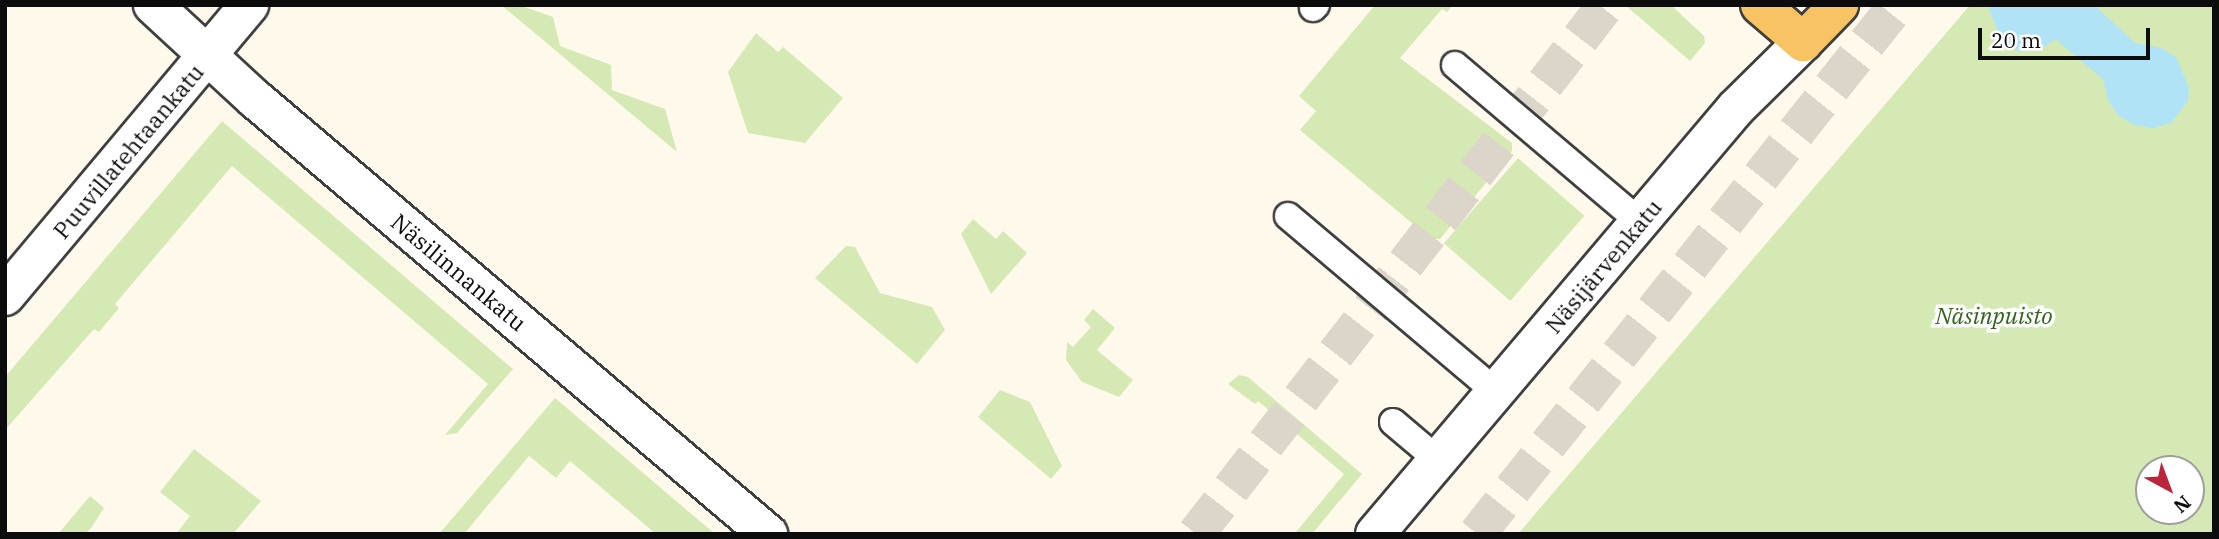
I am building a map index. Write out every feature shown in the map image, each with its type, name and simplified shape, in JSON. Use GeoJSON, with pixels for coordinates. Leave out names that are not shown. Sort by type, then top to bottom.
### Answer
{"type":"FeatureCollection","features":[{"type":"Feature","properties":{"kind":"main road"},"geometry":{"type":"LineString","coordinates":[[1759,5],[1803,42]]}},
{"type":"Feature","properties":{"kind":"main road","name":"Näsijärvenkatu"},"geometry":{"type":"LineString","coordinates":[[1803,42],[1839,5]]}},
{"type":"Feature","properties":{"kind":"street","name":"Näsilinnankatu"},"geometry":{"type":"LineString","coordinates":[[153,5],[768,534]]}},
{"type":"Feature","properties":{"kind":"street","name":"Puuvillatehtaankatu"},"geometry":{"type":"LineString","coordinates":[[5,296],[249,5]]}},
{"type":"Feature","properties":{"kind":"street","name":"Näsijärvenkatu"},"geometry":{"type":"LineString","coordinates":[[1375,534],[1736,108],[1803,42]]}},
{"type":"Feature","properties":{"kind":"lane"},"geometry":{"type":"LineString","coordinates":[[1455,65],[1640,222]]}},
{"type":"Feature","properties":{"kind":"lane"},"geometry":{"type":"LineString","coordinates":[[1288,216],[1496,392]]}},
{"type":"Feature","properties":{"kind":"lane"},"geometry":{"type":"LineString","coordinates":[[1393,422],[1438,460]]}},
{"type":"Feature","properties":{"kind":"green space"},"geometry":{"type":"Polygon","coordinates":[[[501,5],[519,5],[553,17],[560,46],[611,65],[612,90],[665,109],[677,152],[501,5]]]}},
{"type":"Feature","properties":{"kind":"green space"},"geometry":{"type":"Polygon","coordinates":[[[1375,5],[1453,5],[1447,12],[1442,9],[1400,58],[1512,143],[1512,151],[1440,239],[1431,239],[1300,130],[1316,111],[1299,96],[1375,5]]]}},
{"type":"Feature","properties":{"kind":"green space"},"geometry":{"type":"Polygon","coordinates":[[[1625,5],[1671,5],[1704,36],[1705,43],[1690,61],[1625,5]]]}},
{"type":"Feature","properties":{"kind":"green space","name":"Näsinpuisto"},"geometry":{"type":"Polygon","coordinates":[[[1970,5],[2214,5],[2214,534],[1518,534],[1970,5]]]}},
{"type":"Feature","properties":{"kind":"green space"},"geometry":{"type":"Polygon","coordinates":[[[756,33],[778,52],[783,47],[843,98],[805,143],[748,133],[728,72],[756,33]]]}},
{"type":"Feature","properties":{"kind":"green space"},"geometry":{"type":"Polygon","coordinates":[[[222,121],[513,369],[457,433],[445,435],[488,384],[232,166],[115,304],[119,308],[99,332],[94,329],[5,430],[5,377],[222,121]]]}},
{"type":"Feature","properties":{"kind":"green space"},"geometry":{"type":"Polygon","coordinates":[[[1518,158],[1584,216],[1510,301],[1444,243],[1518,158]]]}},
{"type":"Feature","properties":{"kind":"green space"},"geometry":{"type":"Polygon","coordinates":[[[973,219],[996,239],[1003,231],[1027,253],[991,294],[961,234],[973,219]]]}},
{"type":"Feature","properties":{"kind":"green space"},"geometry":{"type":"Polygon","coordinates":[[[846,246],[855,247],[880,293],[932,307],[945,330],[917,364],[815,278],[846,246]]]}},
{"type":"Feature","properties":{"kind":"green space"},"geometry":{"type":"Polygon","coordinates":[[[1093,309],[1115,328],[1097,350],[1133,380],[1119,397],[1082,382],[1066,360],[1067,342],[1073,347],[1091,327],[1084,320],[1093,309]]]}},
{"type":"Feature","properties":{"kind":"green space"},"geometry":{"type":"Polygon","coordinates":[[[1239,375],[1248,377],[1362,474],[1312,534],[1296,532],[1344,474],[1258,401],[1255,404],[1228,384],[1239,375]]]}},
{"type":"Feature","properties":{"kind":"green space"},"geometry":{"type":"Polygon","coordinates":[[[1000,390],[1030,402],[1062,466],[1051,479],[978,417],[1000,390]]]}},
{"type":"Feature","properties":{"kind":"green space"},"geometry":{"type":"Polygon","coordinates":[[[555,398],[715,534],[656,534],[570,461],[556,478],[529,456],[464,534],[439,534],[555,398]]]}},
{"type":"Feature","properties":{"kind":"green space"},"geometry":{"type":"Polygon","coordinates":[[[194,449],[261,501],[233,534],[176,534],[190,516],[160,492],[194,449]]]}},
{"type":"Feature","properties":{"kind":"green space"},"geometry":{"type":"Polygon","coordinates":[[[90,496],[104,508],[91,528],[85,534],[58,534],[90,496]]]}},
{"type":"Feature","properties":{"kind":"water"},"geometry":{"type":"Polygon","coordinates":[[[2094,5],[2135,43],[2161,48],[2176,57],[2189,88],[2188,101],[2171,123],[2153,128],[2134,125],[2118,115],[2108,100],[2103,79],[2055,39],[2043,48],[2019,52],[2003,44],[1988,7],[2094,5]]]}},
{"type":"Feature","properties":{"kind":"tunnel"},"geometry":{"type":"LineString","coordinates":[[1196,534],[1606,5]]}},
{"type":"Feature","properties":{"kind":"tunnel"},"geometry":{"type":"LineString","coordinates":[[1477,534],[1897,5]]}}]}
